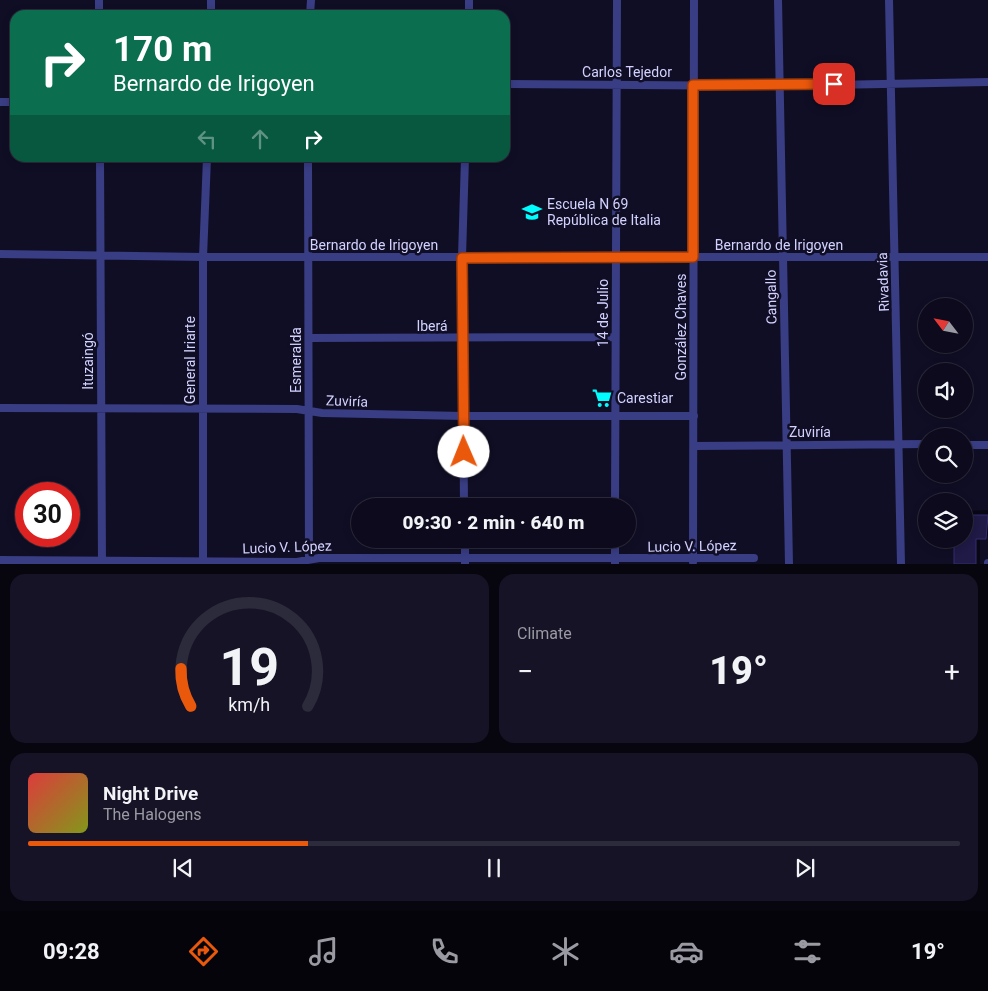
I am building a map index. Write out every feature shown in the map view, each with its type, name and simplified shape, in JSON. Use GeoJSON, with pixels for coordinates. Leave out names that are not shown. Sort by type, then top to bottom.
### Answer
{"type":"FeatureCollection","features":[{"type":"Feature","properties":{"kind":"street","name":"14 de Julio"},"geometry":{"type":"LineString","coordinates":[[615,498],[617,0]]}},
{"type":"Feature","properties":{"kind":"street","name":"González Chaves"},"geometry":{"type":"LineString","coordinates":[[693,561],[694,0]]}},
{"type":"Feature","properties":{"kind":"street","name":"Cangallo"},"geometry":{"type":"LineString","coordinates":[[778,0],[778,86],[789,564]]}},
{"type":"Feature","properties":{"kind":"street","name":"Rivadavia"},"geometry":{"type":"LineString","coordinates":[[889,0],[900,444],[901,564]]}},
{"type":"Feature","properties":{"kind":"street","name":"Carlos Tejedor"},"geometry":{"type":"LineString","coordinates":[[510,84],[778,86],[988,82]]}},
{"type":"Feature","properties":{"kind":"street","name":"Ituzaingó"},"geometry":{"type":"LineString","coordinates":[[100,162],[102,562]]}},
{"type":"Feature","properties":{"kind":"street","name":"General Iriarte"},"geometry":{"type":"LineString","coordinates":[[203,562],[203,257],[207,162]]}},
{"type":"Feature","properties":{"kind":"street","name":"Esmeralda"},"geometry":{"type":"LineString","coordinates":[[308,162],[309,562]]}},
{"type":"Feature","properties":{"kind":"street"},"geometry":{"type":"LineString","coordinates":[[464,498],[462,258],[465,162]]}},
{"type":"Feature","properties":{"kind":"street","name":"Bernardo de Irigoyen"},"geometry":{"type":"LineString","coordinates":[[0,254],[462,258],[615,256],[783,258],[988,257]]}},
{"type":"Feature","properties":{"kind":"street","name":"Iberá"},"geometry":{"type":"LineString","coordinates":[[309,338],[615,337]]}},
{"type":"Feature","properties":{"kind":"street","name":"Zuviría"},"geometry":{"type":"LineString","coordinates":[[0,408],[203,409],[463,416],[616,414],[694,416]]}},
{"type":"Feature","properties":{"kind":"street","name":"Zuviría"},"geometry":{"type":"LineString","coordinates":[[694,446],[918,444]]}},
{"type":"Feature","properties":{"kind":"street"},"geometry":{"type":"LineString","coordinates":[[973,444],[988,445]]}},
{"type":"Feature","properties":{"kind":"street"},"geometry":{"type":"LineString","coordinates":[[465,548],[465,561]]}},
{"type":"Feature","properties":{"kind":"street"},"geometry":{"type":"LineString","coordinates":[[615,548],[615,562]]}},
{"type":"Feature","properties":{"kind":"street","name":"Lucio V. López"},"geometry":{"type":"LineString","coordinates":[[0,560],[309,562],[319,558],[615,562],[754,558]]}},
{"type":"Feature","properties":{"kind":"building"},"geometry":{"type":"Polygon","coordinates":[[[973,515],[988,515],[986,539],[976,539],[976,564],[954,564],[954,548],[973,548],[973,515]]]}},
{"type":"Feature","properties":{"kind":"place","name":"Escuela N 69 República de Italia"},"geometry":{"type":"Point","coordinates":[532,212]}},
{"type":"Feature","properties":{"kind":"place","name":"Carestiar"},"geometry":{"type":"Point","coordinates":[602,398]}},
{"type":"Feature","properties":{"kind":"route"},"geometry":{"type":"LineString","coordinates":[[464,452],[462,258],[693,257],[693,85],[778,86],[834,84]]}}]}
